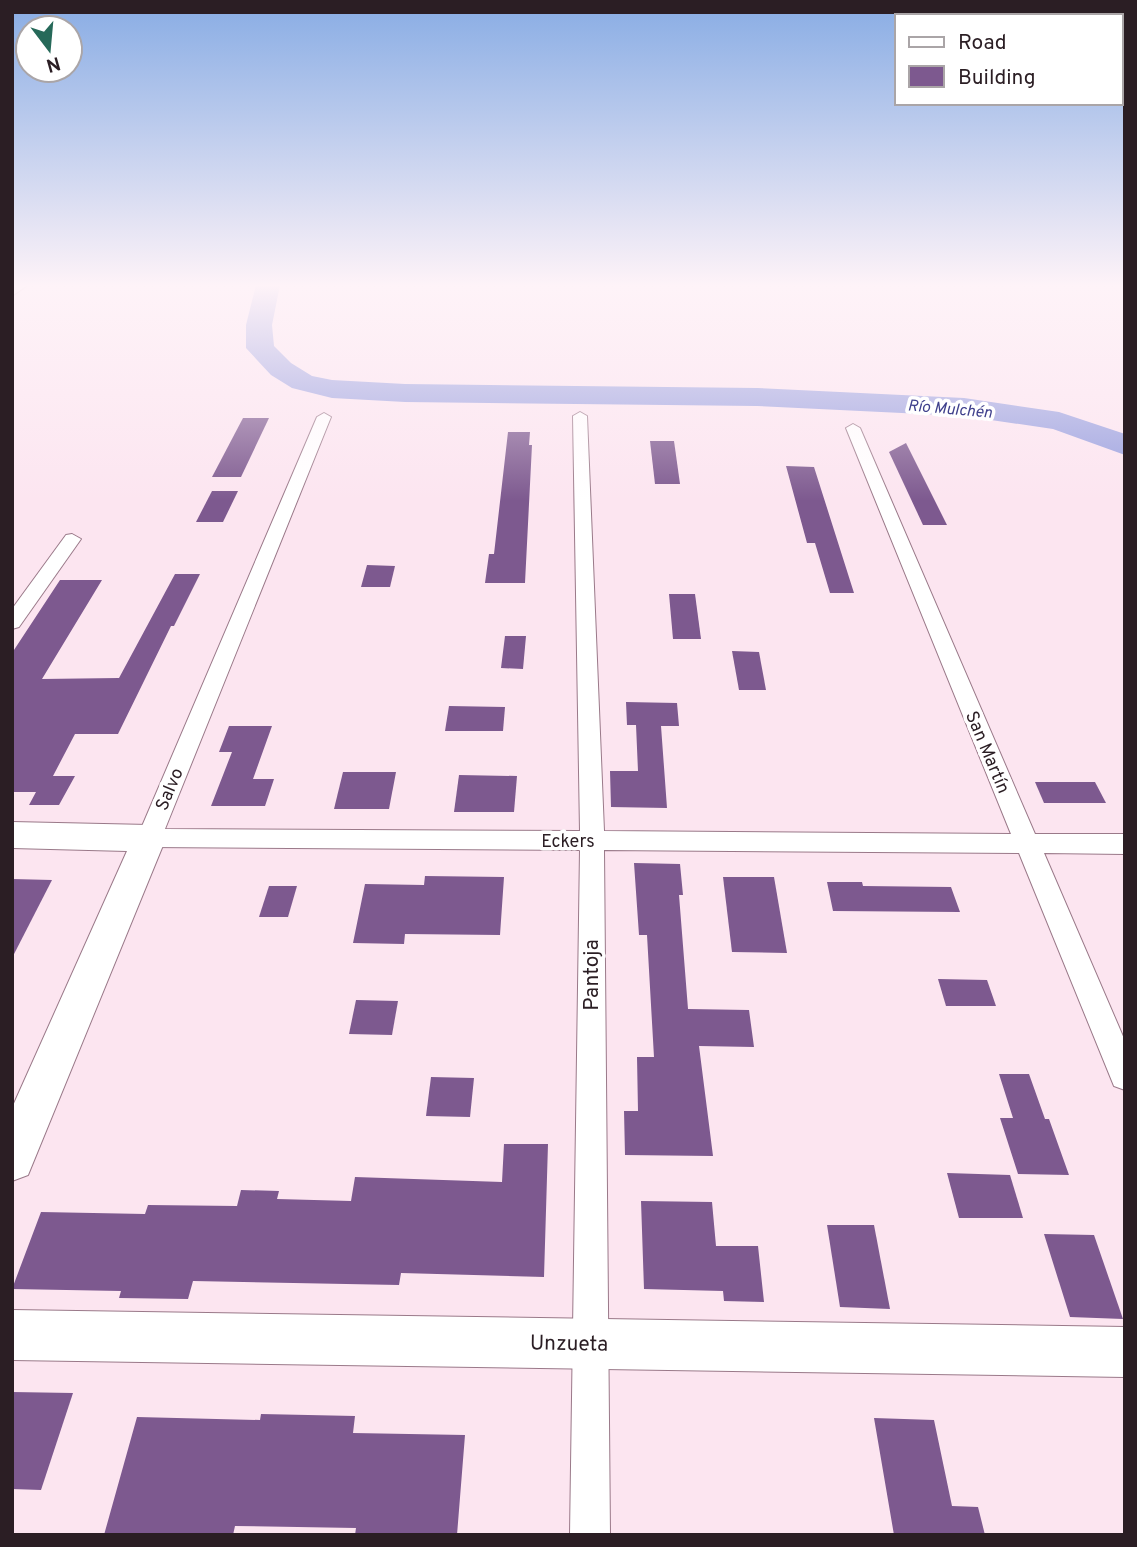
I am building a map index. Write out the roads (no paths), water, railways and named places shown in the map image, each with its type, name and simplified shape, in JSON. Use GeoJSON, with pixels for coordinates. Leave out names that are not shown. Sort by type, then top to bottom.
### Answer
{"type":"FeatureCollection","features":[{"type":"Feature","properties":{"kind":"main road","name":"Eckers"},"geometry":{"type":"LineString","coordinates":[[12,835],[149,838]]}},
{"type":"Feature","properties":{"kind":"main road","name":"Salvo"},"geometry":{"type":"LineString","coordinates":[[12,1159],[149,838]]}},
{"type":"Feature","properties":{"kind":"main road","name":"Unzueta"},"geometry":{"type":"LineString","coordinates":[[12,1335],[1125,1352]]}},
{"type":"Feature","properties":{"kind":"street","name":"Pantoja"},"geometry":{"type":"LineString","coordinates":[[580,416],[592,841],[590,1535]]}},
{"type":"Feature","properties":{"kind":"street","name":"Salvo"},"geometry":{"type":"LineString","coordinates":[[149,838],[324,417]]}},
{"type":"Feature","properties":{"kind":"street","name":"San Martín"},"geometry":{"type":"LineString","coordinates":[[853,428],[1125,1076]]}},
{"type":"Feature","properties":{"kind":"street"},"geometry":{"type":"LineString","coordinates":[[12,623],[72,539]]}},
{"type":"Feature","properties":{"kind":"street","name":"Eckers"},"geometry":{"type":"LineString","coordinates":[[149,838],[1125,844]]}},
{"type":"Feature","properties":{"kind":"waterway","name":"Río Mulchén"},"geometry":{"type":"LineString","coordinates":[[269,357],[281,369],[302,382],[332,389],[405,393],[757,397],[964,407],[1059,421],[1125,445]]}}]}
